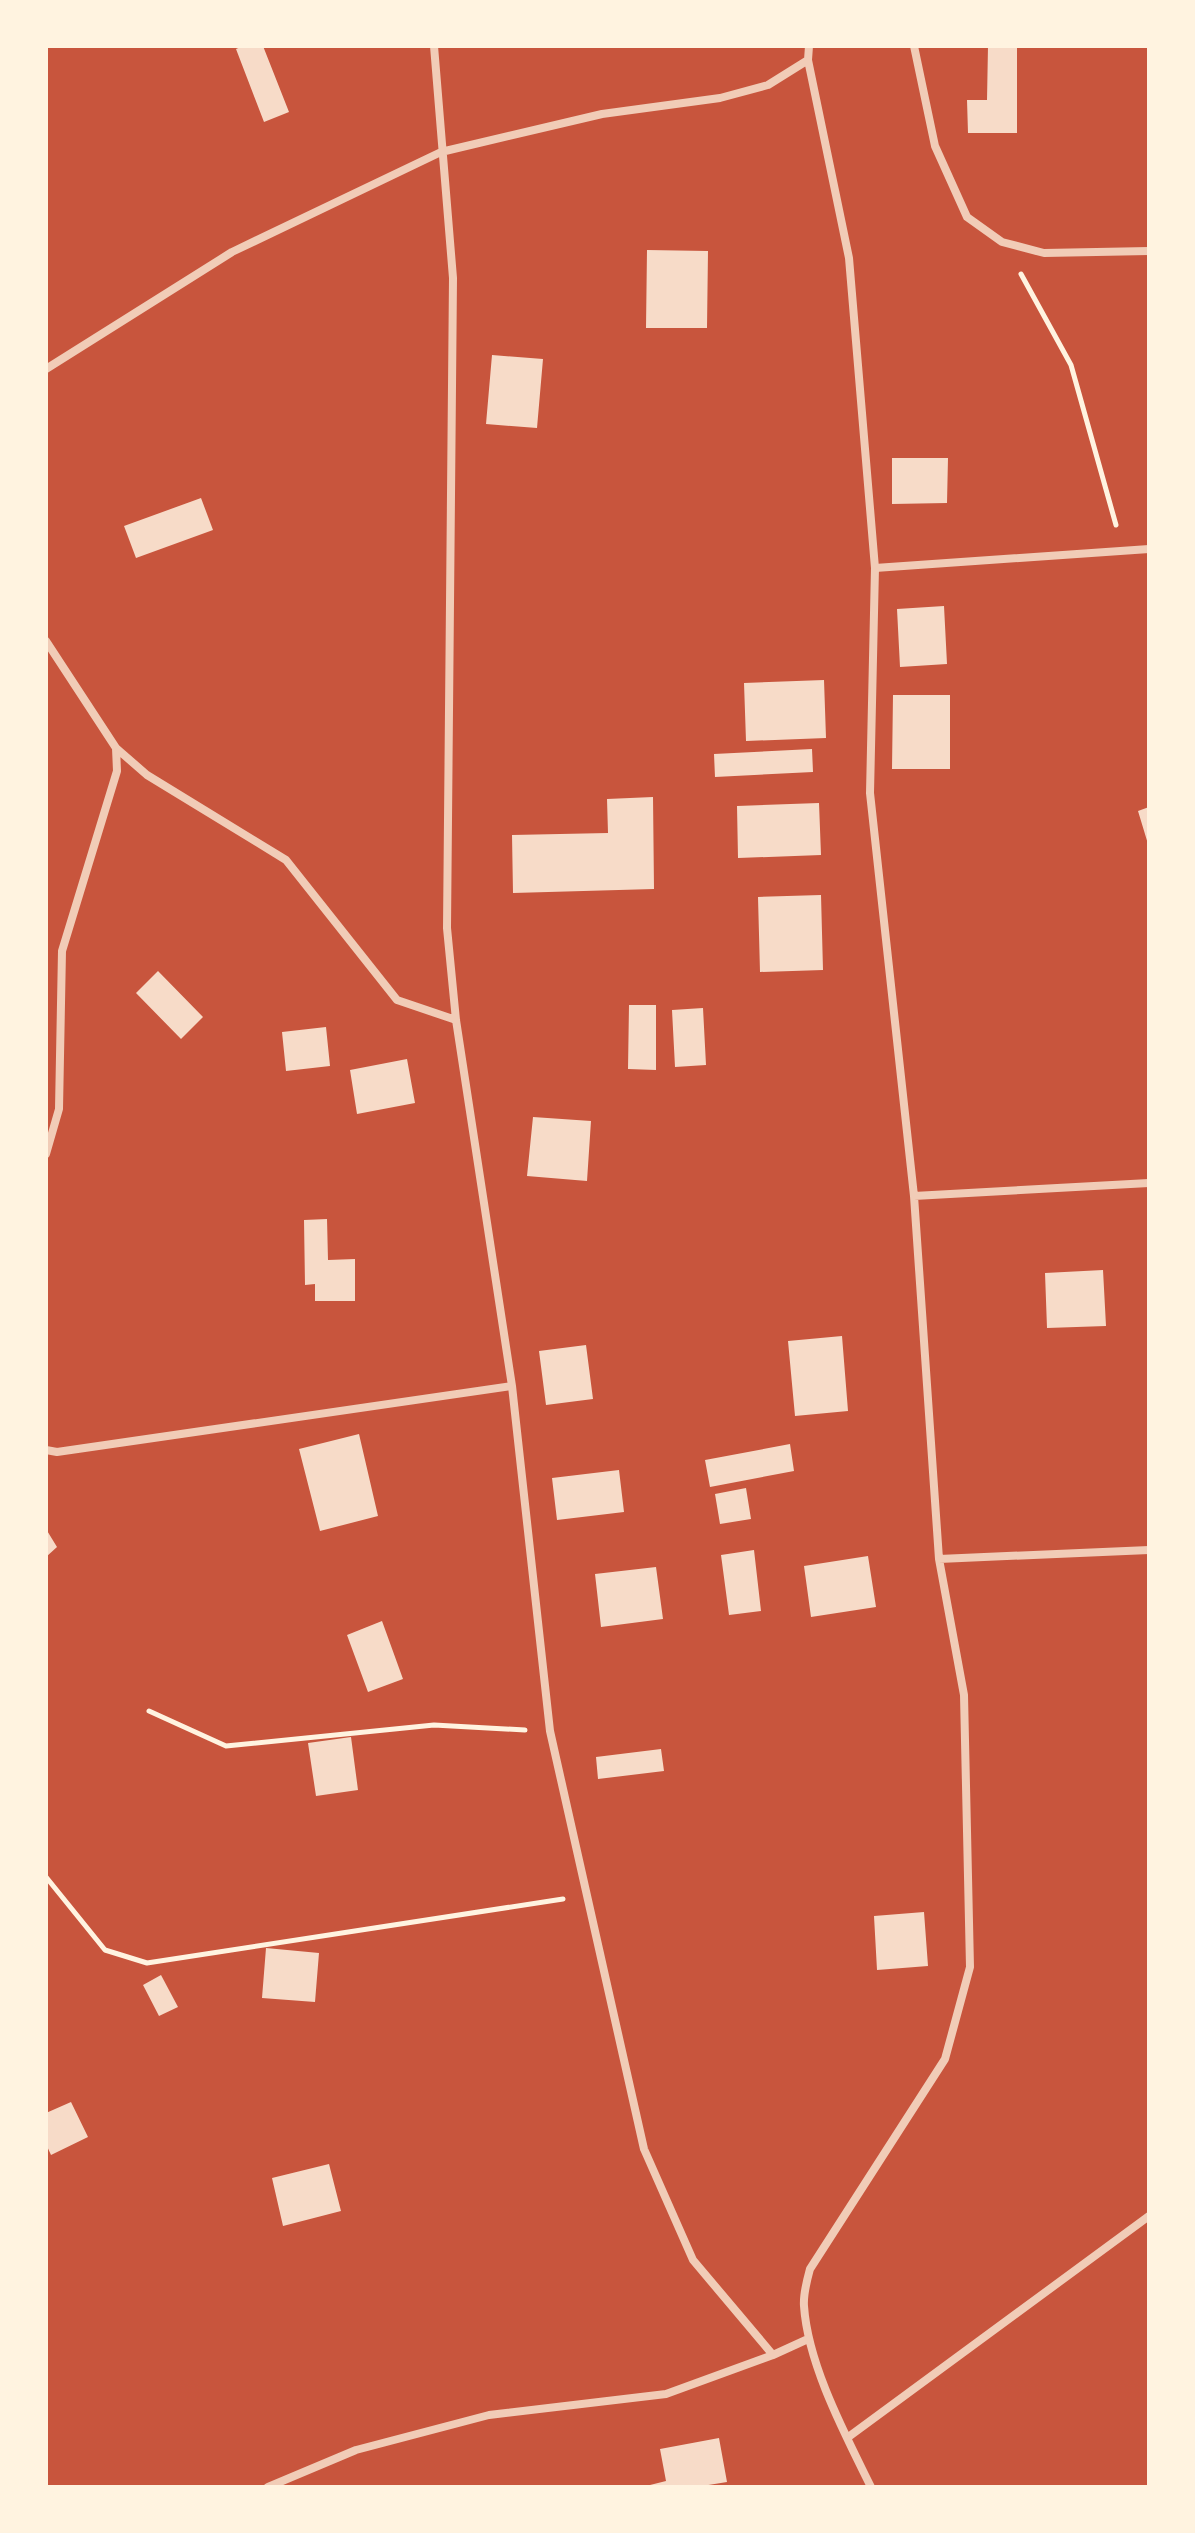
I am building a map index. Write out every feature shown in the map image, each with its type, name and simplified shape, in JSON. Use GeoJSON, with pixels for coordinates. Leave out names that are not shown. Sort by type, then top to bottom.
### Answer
{"type":"FeatureCollection","features":[{"type":"Feature","properties":{"kind":"street"},"geometry":{"type":"LineString","coordinates":[[434,46],[453,278],[447,928],[456,1020],[512,1386],[550,1731],[644,2149],[693,2260],[773,2355]]}},
{"type":"Feature","properties":{"kind":"street"},"geometry":{"type":"LineString","coordinates":[[809,46],[808,60],[849,258],[875,568],[870,793],[914,1196],[939,1559],[964,1695],[970,1967],[945,2059],[810,2269],[803,2302],[808,2339],[847,2438],[871,2487]]}},
{"type":"Feature","properties":{"kind":"street"},"geometry":{"type":"LineString","coordinates":[[914,46],[935,146],[967,217],[1002,242],[1044,253],[1149,251]]}},
{"type":"Feature","properties":{"kind":"street"},"geometry":{"type":"LineString","coordinates":[[46,369],[232,252],[441,152],[602,114],[720,98],[768,85],[808,60]]}},
{"type":"Feature","properties":{"kind":"street"},"geometry":{"type":"LineString","coordinates":[[875,568],[1149,549]]}},
{"type":"Feature","properties":{"kind":"street"},"geometry":{"type":"LineString","coordinates":[[46,641],[116,748],[147,775],[286,860],[397,1000],[456,1020]]}},
{"type":"Feature","properties":{"kind":"street"},"geometry":{"type":"LineString","coordinates":[[46,1154],[59,1109],[62,951],[117,771],[116,748]]}},
{"type":"Feature","properties":{"kind":"street"},"geometry":{"type":"LineString","coordinates":[[914,1196],[1149,1183]]}},
{"type":"Feature","properties":{"kind":"street"},"geometry":{"type":"LineString","coordinates":[[46,1450],[57,1452],[512,1386]]}},
{"type":"Feature","properties":{"kind":"street"},"geometry":{"type":"LineString","coordinates":[[939,1559],[1149,1550]]}},
{"type":"Feature","properties":{"kind":"street"},"geometry":{"type":"LineString","coordinates":[[847,2438],[1149,2216]]}},
{"type":"Feature","properties":{"kind":"street"},"geometry":{"type":"LineString","coordinates":[[268,2487],[356,2450],[474,2419],[666,2394],[808,2339]]}},
{"type":"Feature","properties":{"kind":"path"},"geometry":{"type":"LineString","coordinates":[[1002,242],[1071,365],[1124,551]]}},
{"type":"Feature","properties":{"kind":"path"},"geometry":{"type":"LineString","coordinates":[[149,1711],[226,1746],[434,1725],[550,1731]]}},
{"type":"Feature","properties":{"kind":"path"},"geometry":{"type":"LineString","coordinates":[[46,1877],[105,1950],[147,1963],[587,1896]]}},
{"type":"Feature","properties":{"kind":"building"},"geometry":{"type":"Polygon","coordinates":[[[263,46],[289,112],[264,122],[236,49],[263,46]]]}},
{"type":"Feature","properties":{"kind":"building"},"geometry":{"type":"Polygon","coordinates":[[[988,46],[1017,46],[1017,133],[968,133],[967,100],[987,100],[988,46]]]}},
{"type":"Feature","properties":{"kind":"building"},"geometry":{"type":"Polygon","coordinates":[[[647,250],[708,251],[707,328],[646,328],[647,250]]]}},
{"type":"Feature","properties":{"kind":"building"},"geometry":{"type":"Polygon","coordinates":[[[492,355],[543,359],[537,428],[486,424],[492,355]]]}},
{"type":"Feature","properties":{"kind":"building"},"geometry":{"type":"Polygon","coordinates":[[[892,458],[948,458],[947,503],[892,504],[892,458]]]}},
{"type":"Feature","properties":{"kind":"building"},"geometry":{"type":"Polygon","coordinates":[[[201,498],[213,530],[136,558],[124,526],[201,498]]]}},
{"type":"Feature","properties":{"kind":"building"},"geometry":{"type":"Polygon","coordinates":[[[944,606],[947,664],[900,667],[897,609],[944,606]]]}},
{"type":"Feature","properties":{"kind":"building"},"geometry":{"type":"Polygon","coordinates":[[[824,680],[826,738],[746,741],[744,683],[824,680]]]}},
{"type":"Feature","properties":{"kind":"building"},"geometry":{"type":"Polygon","coordinates":[[[893,695],[950,695],[950,769],[892,769],[893,695]]]}},
{"type":"Feature","properties":{"kind":"building"},"geometry":{"type":"Polygon","coordinates":[[[812,749],[813,772],[715,777],[714,754],[812,749]]]}},
{"type":"Feature","properties":{"kind":"building"},"geometry":{"type":"Polygon","coordinates":[[[653,797],[654,889],[513,893],[512,835],[608,833],[607,799],[653,797]]]}},
{"type":"Feature","properties":{"kind":"building"},"geometry":{"type":"Polygon","coordinates":[[[819,803],[821,855],[738,858],[737,806],[819,803]]]}},
{"type":"Feature","properties":{"kind":"building"},"geometry":{"type":"Polygon","coordinates":[[[1149,807],[1149,844],[1148,844],[1138,811],[1149,807]]]}},
{"type":"Feature","properties":{"kind":"building"},"geometry":{"type":"Polygon","coordinates":[[[821,895],[823,970],[760,972],[758,897],[821,895]]]}},
{"type":"Feature","properties":{"kind":"building"},"geometry":{"type":"Polygon","coordinates":[[[158,971],[203,1017],[181,1039],[136,993],[158,971]]]}},
{"type":"Feature","properties":{"kind":"building"},"geometry":{"type":"Polygon","coordinates":[[[629,1005],[656,1005],[656,1070],[628,1069],[629,1005]]]}},
{"type":"Feature","properties":{"kind":"building"},"geometry":{"type":"Polygon","coordinates":[[[703,1008],[706,1065],[675,1067],[672,1010],[703,1008]]]}},
{"type":"Feature","properties":{"kind":"building"},"geometry":{"type":"Polygon","coordinates":[[[326,1027],[330,1066],[286,1071],[282,1032],[326,1027]]]}},
{"type":"Feature","properties":{"kind":"building"},"geometry":{"type":"Polygon","coordinates":[[[407,1059],[415,1103],[357,1114],[350,1070],[407,1059]]]}},
{"type":"Feature","properties":{"kind":"building"},"geometry":{"type":"Polygon","coordinates":[[[533,1117],[591,1121],[587,1181],[527,1176],[533,1117]]]}},
{"type":"Feature","properties":{"kind":"building"},"geometry":{"type":"Polygon","coordinates":[[[327,1219],[328,1260],[355,1259],[355,1301],[315,1301],[315,1284],[305,1285],[304,1220],[327,1219]]]}},
{"type":"Feature","properties":{"kind":"building"},"geometry":{"type":"Polygon","coordinates":[[[1103,1270],[1106,1326],[1047,1328],[1045,1273],[1103,1270]]]}},
{"type":"Feature","properties":{"kind":"building"},"geometry":{"type":"Polygon","coordinates":[[[842,1336],[848,1411],[795,1416],[788,1341],[842,1336]]]}},
{"type":"Feature","properties":{"kind":"building"},"geometry":{"type":"Polygon","coordinates":[[[586,1345],[593,1399],[546,1405],[539,1351],[586,1345]]]}},
{"type":"Feature","properties":{"kind":"building"},"geometry":{"type":"Polygon","coordinates":[[[359,1434],[378,1516],[320,1531],[299,1449],[359,1434]]]}},
{"type":"Feature","properties":{"kind":"building"},"geometry":{"type":"Polygon","coordinates":[[[790,1444],[794,1471],[710,1487],[705,1460],[790,1444]]]}},
{"type":"Feature","properties":{"kind":"building"},"geometry":{"type":"Polygon","coordinates":[[[619,1470],[624,1512],[557,1520],[552,1478],[619,1470]]]}},
{"type":"Feature","properties":{"kind":"building"},"geometry":{"type":"Polygon","coordinates":[[[746,1488],[751,1519],[720,1524],[715,1494],[746,1488]]]}},
{"type":"Feature","properties":{"kind":"building"},"geometry":{"type":"Polygon","coordinates":[[[46,1529],[57,1547],[46,1557],[46,1529]]]}},
{"type":"Feature","properties":{"kind":"building"},"geometry":{"type":"Polygon","coordinates":[[[754,1550],[761,1611],[729,1615],[721,1555],[754,1550]]]}},
{"type":"Feature","properties":{"kind":"building"},"geometry":{"type":"Polygon","coordinates":[[[868,1556],[876,1607],[811,1617],[804,1566],[868,1556]]]}},
{"type":"Feature","properties":{"kind":"building"},"geometry":{"type":"Polygon","coordinates":[[[656,1567],[663,1619],[601,1627],[595,1574],[656,1567]]]}},
{"type":"Feature","properties":{"kind":"building"},"geometry":{"type":"Polygon","coordinates":[[[382,1621],[403,1679],[368,1692],[347,1635],[382,1621]]]}},
{"type":"Feature","properties":{"kind":"building"},"geometry":{"type":"Polygon","coordinates":[[[351,1737],[358,1790],[316,1796],[308,1743],[351,1737]]]}},
{"type":"Feature","properties":{"kind":"building"},"geometry":{"type":"Polygon","coordinates":[[[661,1749],[664,1771],[598,1779],[596,1757],[661,1749]]]}},
{"type":"Feature","properties":{"kind":"building"},"geometry":{"type":"Polygon","coordinates":[[[924,1912],[928,1966],[877,1970],[874,1916],[924,1912]]]}},
{"type":"Feature","properties":{"kind":"building"},"geometry":{"type":"Polygon","coordinates":[[[266,1948],[319,1953],[315,2002],[262,1998],[266,1948]]]}},
{"type":"Feature","properties":{"kind":"building"},"geometry":{"type":"Polygon","coordinates":[[[161,1975],[178,2007],[159,2016],[143,1985],[161,1975]]]}},
{"type":"Feature","properties":{"kind":"building"},"geometry":{"type":"Polygon","coordinates":[[[71,2102],[88,2137],[51,2155],[46,2144],[46,2113],[71,2102]]]}},
{"type":"Feature","properties":{"kind":"building"},"geometry":{"type":"Polygon","coordinates":[[[329,2164],[341,2211],[283,2226],[272,2178],[329,2164]]]}},
{"type":"Feature","properties":{"kind":"building"},"geometry":{"type":"Polygon","coordinates":[[[719,2438],[727,2482],[696,2487],[642,2487],[666,2481],[660,2449],[719,2438]]]}}]}
